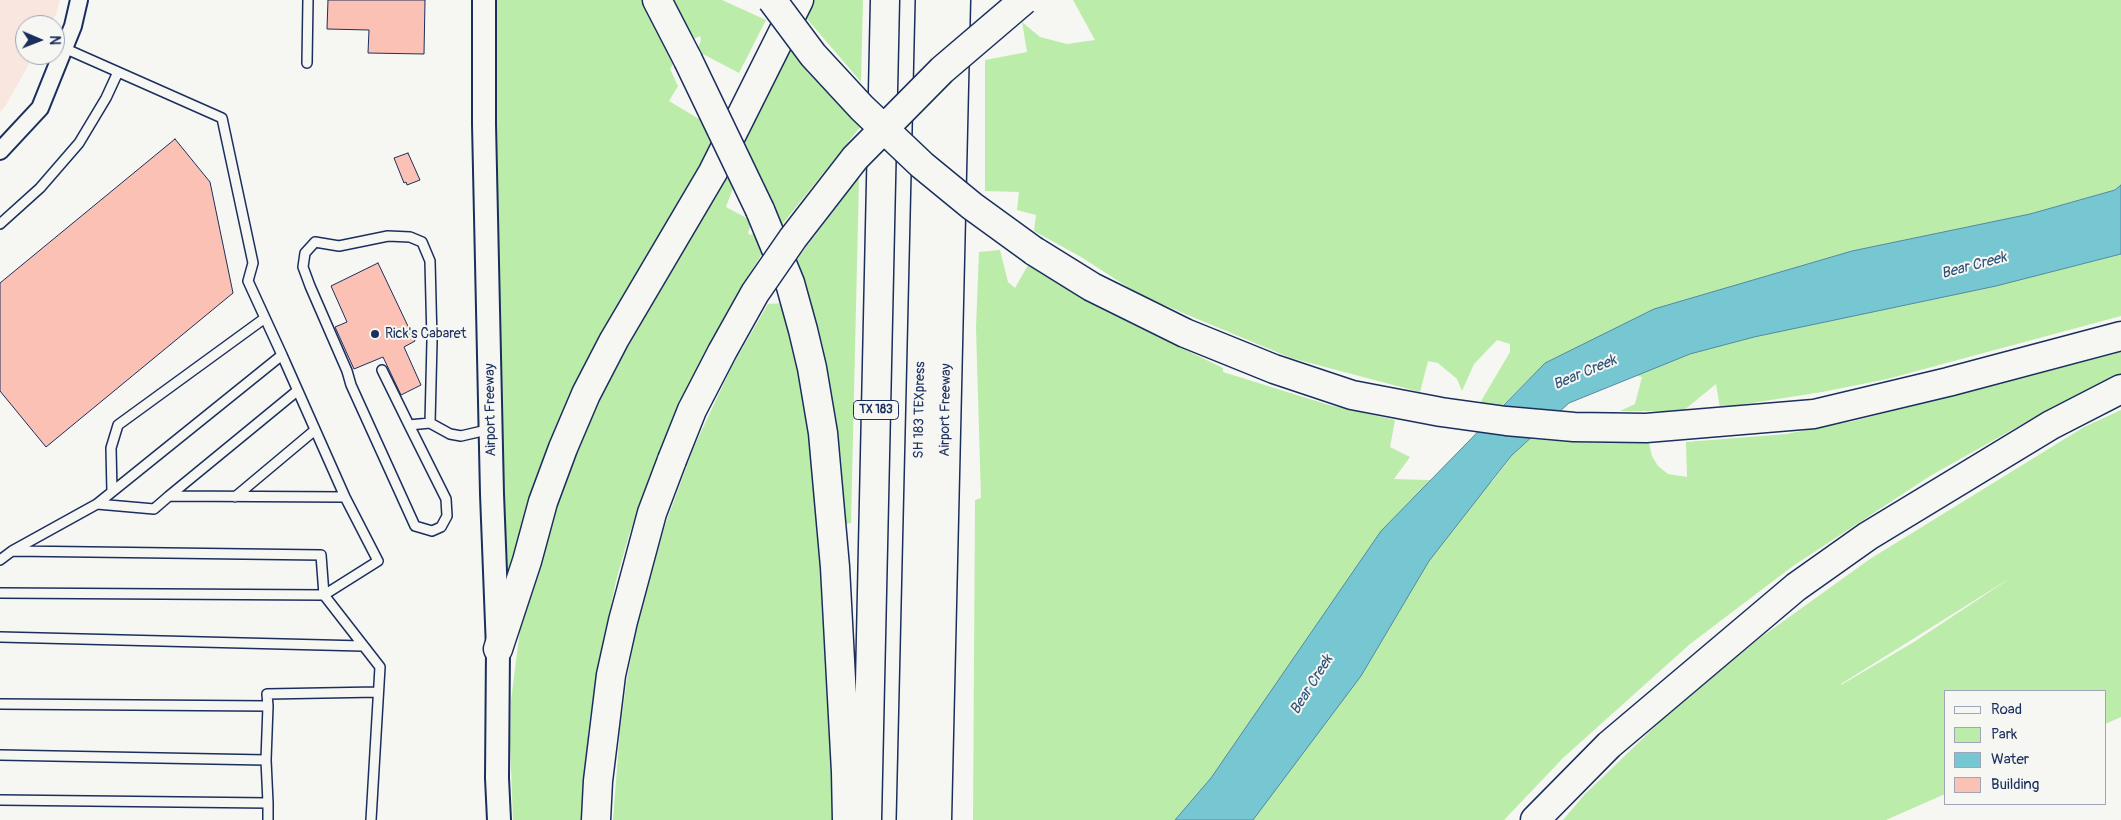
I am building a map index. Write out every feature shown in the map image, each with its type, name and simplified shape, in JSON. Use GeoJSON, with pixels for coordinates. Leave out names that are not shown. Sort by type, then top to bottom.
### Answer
{"type":"FeatureCollection","features":[{"type":"Feature","properties":{"kind":"highway"},"geometry":{"type":"LineString","coordinates":[[657,0],[760,210],[790,283],[812,368],[823,433],[835,567],[847,820]]}},
{"type":"Feature","properties":{"kind":"highway"},"geometry":{"type":"LineString","coordinates":[[772,0],[813,55],[869,114],[922,164],[965,200],[1034,251],[1115,299],[1211,344],[1274,369],[1343,392],[1398,404],[1506,421],[1574,427],[1646,428],[1814,414],[1948,382],[2121,336]]}},
{"type":"Feature","properties":{"kind":"highway"},"geometry":{"type":"LineString","coordinates":[[498,649],[527,561],[543,502],[586,394],[614,340],[713,172],[799,0]]}},
{"type":"Feature","properties":{"kind":"highway","name":"TX 183"},"geometry":{"type":"LineString","coordinates":[[867,820],[885,0]]}},
{"type":"Feature","properties":{"kind":"highway","name":"SH 183 TEXpress"},"geometry":{"type":"LineString","coordinates":[[892,820],[911,0]]}},
{"type":"Feature","properties":{"kind":"highway","name":"SH 183 TEXpress"},"geometry":{"type":"LineString","coordinates":[[911,820],[930,0]]}},
{"type":"Feature","properties":{"kind":"highway","name":"Airport Freeway"},"geometry":{"type":"LineString","coordinates":[[936,820],[956,0]]}},
{"type":"Feature","properties":{"kind":"highway"},"geometry":{"type":"LineString","coordinates":[[596,820],[598,781],[610,685],[622,621],[655,504],[692,410],[722,352],[755,293],[782,254],[855,158],[942,70],[1024,0]]}},
{"type":"Feature","properties":{"kind":"highway"},"geometry":{"type":"LineString","coordinates":[[1535,820],[1608,745],[1796,587],[1876,531],[2051,426],[2121,389]]}},
{"type":"Feature","properties":{"kind":"main road","name":"Airport Freeway"},"geometry":{"type":"LineString","coordinates":[[484,0],[484,124],[498,649],[497,778],[499,820]]}},
{"type":"Feature","properties":{"kind":"street"},"geometry":{"type":"LineString","coordinates":[[65,46],[73,26],[79,0]]}},
{"type":"Feature","properties":{"kind":"street"},"geometry":{"type":"LineString","coordinates":[[0,152],[40,108],[57,65]]}},
{"type":"Feature","properties":{"kind":"lane"},"geometry":{"type":"LineString","coordinates":[[307,63],[308,0]]}},
{"type":"Feature","properties":{"kind":"lane"},"geometry":{"type":"LineString","coordinates":[[0,593],[324,595],[378,561],[345,497],[248,281],[253,263],[222,118],[65,48]]}},
{"type":"Feature","properties":{"kind":"lane"},"geometry":{"type":"LineString","coordinates":[[0,224],[40,188],[79,143],[106,98],[118,72]]}},
{"type":"Feature","properties":{"kind":"lane"},"geometry":{"type":"LineString","coordinates":[[382,370],[446,499],[447,516],[441,528],[432,531],[416,526],[350,384],[347,371],[303,267],[306,253],[315,242],[339,246],[388,236],[410,237],[422,242],[430,260],[432,341],[430,423]]}},
{"type":"Feature","properties":{"kind":"lane"},"geometry":{"type":"LineString","coordinates":[[112,492],[111,448],[118,425],[265,318]]}},
{"type":"Feature","properties":{"kind":"lane"},"geometry":{"type":"LineString","coordinates":[[0,560],[12,550],[97,504],[282,355]]}},
{"type":"Feature","properties":{"kind":"lane"},"geometry":{"type":"LineString","coordinates":[[97,504],[154,509],[297,391]]}},
{"type":"Feature","properties":{"kind":"lane"},"geometry":{"type":"LineString","coordinates":[[410,425],[430,423],[450,434],[462,436],[491,428]]}},
{"type":"Feature","properties":{"kind":"lane"},"geometry":{"type":"LineString","coordinates":[[235,497],[315,430]]}},
{"type":"Feature","properties":{"kind":"lane"},"geometry":{"type":"LineString","coordinates":[[169,496],[345,497]]}},
{"type":"Feature","properties":{"kind":"lane"},"geometry":{"type":"LineString","coordinates":[[12,550],[321,555],[324,595],[380,667],[372,820]]}},
{"type":"Feature","properties":{"kind":"lane"},"geometry":{"type":"LineString","coordinates":[[0,637],[363,646]]}},
{"type":"Feature","properties":{"kind":"lane"},"geometry":{"type":"LineString","coordinates":[[268,820],[266,760],[267,694],[378,692]]}},
{"type":"Feature","properties":{"kind":"lane"},"geometry":{"type":"LineString","coordinates":[[0,704],[268,706]]}},
{"type":"Feature","properties":{"kind":"lane"},"geometry":{"type":"LineString","coordinates":[[0,755],[266,760]]}},
{"type":"Feature","properties":{"kind":"lane"},"geometry":{"type":"LineString","coordinates":[[0,800],[268,803]]}},
{"type":"Feature","properties":{"kind":"shaded area"},"geometry":{"type":"Polygon","coordinates":[[[0,0],[60,0],[55,15],[15,15],[15,65],[28,65],[6,105],[0,112],[0,0]]]}},
{"type":"Feature","properties":{"kind":"green space"},"geometry":{"type":"Polygon","coordinates":[[[492,0],[642,0],[675,61],[670,69],[678,86],[669,101],[709,125],[716,140],[510,579],[505,579],[492,0]]]}},
{"type":"Feature","properties":{"kind":"green space"},"geometry":{"type":"Polygon","coordinates":[[[670,0],[722,0],[766,20],[739,73],[697,51],[701,40],[700,36],[689,41],[670,0]]]}},
{"type":"Feature","properties":{"kind":"green space"},"geometry":{"type":"Polygon","coordinates":[[[807,0],[863,0],[861,82],[802,13],[807,0]]]}},
{"type":"Feature","properties":{"kind":"green space"},"geometry":{"type":"Polygon","coordinates":[[[1073,0],[2121,0],[2121,316],[1887,379],[1822,392],[1720,408],[1716,384],[1683,411],[1620,411],[1635,404],[1642,377],[1558,356],[1545,363],[1502,406],[1480,403],[1510,352],[1510,344],[1497,340],[1474,364],[1462,391],[1457,379],[1438,363],[1428,361],[1420,392],[1291,358],[1140,295],[1081,257],[1034,231],[1036,215],[1017,210],[1019,192],[985,191],[985,60],[1027,52],[1022,22],[1040,37],[1067,44],[1095,40],[1073,0]]]}},
{"type":"Feature","properties":{"kind":"green space"},"geometry":{"type":"Polygon","coordinates":[[[789,47],[861,126],[780,227],[739,139],[789,47]]]}},
{"type":"Feature","properties":{"kind":"green space"},"geometry":{"type":"Polygon","coordinates":[[[726,160],[736,180],[726,207],[752,221],[748,233],[750,235],[755,233],[763,252],[737,294],[688,386],[650,475],[629,535],[616,581],[599,661],[589,725],[582,820],[513,820],[510,743],[511,701],[520,629],[529,581],[574,437],[726,160]]]}},
{"type":"Feature","properties":{"kind":"green space"},"geometry":{"type":"Polygon","coordinates":[[[859,177],[851,523],[845,524],[841,458],[832,397],[814,319],[795,262],[859,177]]]}},
{"type":"Feature","properties":{"kind":"green space"},"geometry":{"type":"Polygon","coordinates":[[[1000,250],[1008,282],[1015,288],[1028,265],[1128,322],[1223,368],[1223,372],[1329,405],[1395,420],[1390,447],[1410,457],[1394,479],[1492,482],[1511,456],[1530,439],[1570,442],[1649,443],[1652,456],[1658,466],[1668,474],[1687,477],[1686,442],[1786,434],[1854,421],[2121,351],[2121,374],[2056,405],[1930,476],[1793,566],[1690,644],[1563,758],[1504,820],[973,820],[975,500],[981,498],[976,328],[979,252],[1000,250]]]}},
{"type":"Feature","properties":{"kind":"green space"},"geometry":{"type":"Polygon","coordinates":[[[784,303],[815,437],[836,820],[613,820],[620,729],[627,679],[637,626],[664,528],[693,449],[731,368],[768,304],[784,303]]]}},
{"type":"Feature","properties":{"kind":"green space"},"geometry":{"type":"Polygon","coordinates":[[[2121,410],[2121,717],[2106,724],[2106,690],[1944,690],[1944,794],[1886,820],[1563,820],[1585,794],[1662,720],[1760,638],[1870,559],[2084,427],[2121,410]],[[2015,575],[1841,684],[1914,642],[2015,575]]]}},
{"type":"Feature","properties":{"kind":"water","name":"Bear Creek"},"geometry":{"type":"Polygon","coordinates":[[[2121,185],[2121,254],[1996,286],[1754,337],[1690,354],[1569,403],[1511,456],[1429,561],[1361,676],[1253,820],[1175,820],[1211,778],[1381,531],[1545,363],[1654,309],[1852,251],[2030,214],[2115,190],[2121,185]]]}},
{"type":"Feature","properties":{"kind":"building"},"geometry":{"type":"Polygon","coordinates":[[[328,0],[425,0],[424,54],[368,53],[369,30],[327,29],[328,0]]]}},
{"type":"Feature","properties":{"kind":"building"},"geometry":{"type":"Polygon","coordinates":[[[175,139],[210,182],[233,293],[46,447],[0,391],[0,283],[175,139]]]}},
{"type":"Feature","properties":{"kind":"building"},"geometry":{"type":"Polygon","coordinates":[[[408,153],[420,180],[407,185],[406,182],[404,183],[394,158],[408,153]]]}},
{"type":"Feature","properties":{"kind":"building","name":"Rick's Cabaret"},"geometry":{"type":"Polygon","coordinates":[[[378,263],[415,341],[404,347],[421,385],[401,395],[383,357],[354,369],[335,327],[347,322],[331,286],[378,263]]]}},
{"type":"Feature","properties":{"kind":"place","name":"Rick's Cabaret"},"geometry":{"type":"Point","coordinates":[375,334]}}]}
